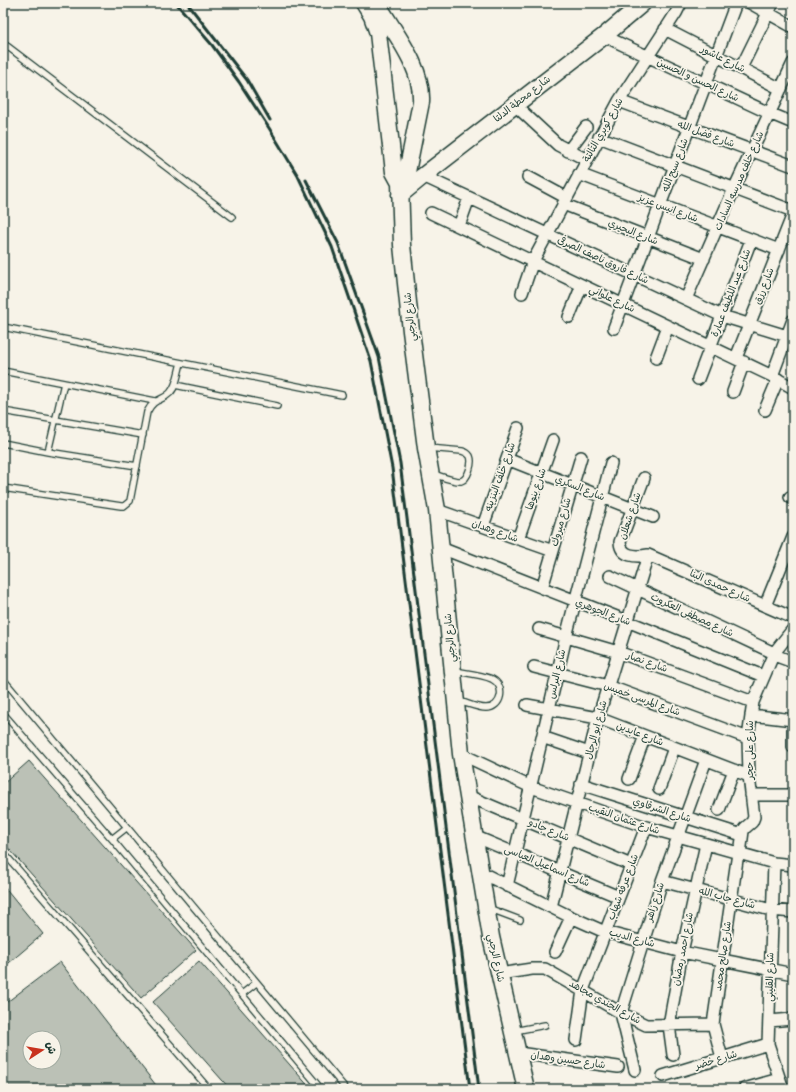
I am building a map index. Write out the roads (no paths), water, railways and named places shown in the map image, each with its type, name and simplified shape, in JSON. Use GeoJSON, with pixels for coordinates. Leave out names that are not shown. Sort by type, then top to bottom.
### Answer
{"type":"FeatureCollection","features":[{"type":"Feature","properties":{"kind":"main road"},"geometry":{"type":"LineString","coordinates":[[364,3],[372,16],[378,32],[394,172],[400,189]]}},
{"type":"Feature","properties":{"kind":"main road"},"geometry":{"type":"LineString","coordinates":[[377,3],[414,66],[421,90],[421,102],[407,172],[400,189]]}},
{"type":"Feature","properties":{"kind":"main road","name":"شارع محطة الدلتا"},"geometry":{"type":"LineString","coordinates":[[400,189],[423,176],[604,36],[644,3]]}},
{"type":"Feature","properties":{"kind":"main road"},"geometry":{"type":"LineString","coordinates":[[378,32],[394,32]]}},
{"type":"Feature","properties":{"kind":"main road","name":"شارع الرجبي"},"geometry":{"type":"LineString","coordinates":[[400,189],[402,245],[426,448],[437,510],[461,754],[486,907],[499,974],[526,1089]]}},
{"type":"Feature","properties":{"kind":"street","name":"شارع كوبري التالتة"},"geometry":{"type":"LineString","coordinates":[[522,293],[533,261],[618,101],[666,29],[681,3]]}},
{"type":"Feature","properties":{"kind":"street","name":"شارع سبح الله"},"geometry":{"type":"LineString","coordinates":[[614,328],[736,3]]}},
{"type":"Feature","properties":{"kind":"street"},"geometry":{"type":"LineString","coordinates":[[750,3],[770,8],[793,27]]}},
{"type":"Feature","properties":{"kind":"street"},"geometry":{"type":"LineString","coordinates":[[741,68],[770,8]]}},
{"type":"Feature","properties":{"kind":"street","name":"شارع عاشور"},"geometry":{"type":"LineString","coordinates":[[666,29],[741,68],[786,83]]}},
{"type":"Feature","properties":{"kind":"street","name":"شارع الحسن و الحسين"},"geometry":{"type":"LineString","coordinates":[[604,36],[793,123]]}},
{"type":"Feature","properties":{"kind":"street","name":"شارع خلف مدرسه السادات"},"geometry":{"type":"LineString","coordinates":[[686,299],[769,113],[786,83],[793,63]]}},
{"type":"Feature","properties":{"kind":"street","name":"شارع فضل الله"},"geometry":{"type":"LineString","coordinates":[[618,101],[793,166]]}},
{"type":"Feature","properties":{"kind":"street"},"geometry":{"type":"LineString","coordinates":[[515,105],[549,137],[568,151],[587,160]]}},
{"type":"Feature","properties":{"kind":"street"},"geometry":{"type":"LineString","coordinates":[[568,151],[586,127]]}},
{"type":"Feature","properties":{"kind":"street"},"geometry":{"type":"LineString","coordinates":[[599,137],[793,213]]}},
{"type":"Feature","properties":{"kind":"street","name":"شارع انيس عزيز"},"geometry":{"type":"LineString","coordinates":[[579,174],[779,250]]}},
{"type":"Feature","properties":{"kind":"street","name":"شارع فاروق ناصف الصرفى"},"geometry":{"type":"LineString","coordinates":[[423,176],[722,316],[787,336]]}},
{"type":"Feature","properties":{"kind":"street","name":"شارع البحيري"},"geometry":{"type":"LineString","coordinates":[[528,178],[565,201],[648,237],[704,259]]}},
{"type":"Feature","properties":{"kind":"street"},"geometry":{"type":"LineString","coordinates":[[459,226],[470,198]]}},
{"type":"Feature","properties":{"kind":"street","name":"شارع علواني"},"geometry":{"type":"LineString","coordinates":[[431,212],[775,377],[793,388]]}},
{"type":"Feature","properties":{"kind":"street","name":"شارع رزق"},"geometry":{"type":"LineString","coordinates":[[733,392],[749,324],[793,213]]}},
{"type":"Feature","properties":{"kind":"street","name":"شارع عبد اللطيف عمارة"},"geometry":{"type":"LineString","coordinates":[[698,379],[751,240]]}},
{"type":"Feature","properties":{"kind":"street"},"geometry":{"type":"LineString","coordinates":[[569,317],[582,285]]}},
{"type":"Feature","properties":{"kind":"street"},"geometry":{"type":"LineString","coordinates":[[765,410],[793,320]]}},
{"type":"Feature","properties":{"kind":"street"},"geometry":{"type":"LineString","coordinates":[[656,358],[668,326]]}},
{"type":"Feature","properties":{"kind":"street","name":"شارع خلف البنزينه"},"geometry":{"type":"LineString","coordinates":[[483,526],[518,428]]}},
{"type":"Feature","properties":{"kind":"street","name":"شارع بنوها"},"geometry":{"type":"LineString","coordinates":[[518,539],[553,440]]}},
{"type":"Feature","properties":{"kind":"street","name":"شارع مبروك"},"geometry":{"type":"LineString","coordinates":[[542,588],[581,457]]}},
{"type":"Feature","properties":{"kind":"street","name":"شارع السكري"},"geometry":{"type":"LineString","coordinates":[[507,459],[653,518]]}},
{"type":"Feature","properties":{"kind":"street","name":"شارع البرلس"},"geometry":{"type":"LineString","coordinates":[[507,886],[566,637],[611,462]]}},
{"type":"Feature","properties":{"kind":"street","name":"شارع شعلان"},"geometry":{"type":"LineString","coordinates":[[644,478],[620,542],[623,552],[634,556],[648,555]]}},
{"type":"Feature","properties":{"kind":"street","name":"شارع وهدان"},"geometry":{"type":"LineString","coordinates":[[437,510],[553,551]]}},
{"type":"Feature","properties":{"kind":"street"},"geometry":{"type":"LineString","coordinates":[[765,606],[792,541]]}},
{"type":"Feature","properties":{"kind":"street","name":"شارع الجوهري"},"geometry":{"type":"LineString","coordinates":[[441,548],[763,676]]}},
{"type":"Feature","properties":{"kind":"street","name":"شارع ابو الرجال"},"geometry":{"type":"LineString","coordinates":[[551,907],[598,718],[648,555]]}},
{"type":"Feature","properties":{"kind":"street","name":"شارع حمدى البنا"},"geometry":{"type":"LineString","coordinates":[[648,555],[793,618]]}},
{"type":"Feature","properties":{"kind":"street","name":"شارع مصطفى العكروت"},"geometry":{"type":"LineString","coordinates":[[610,576],[793,662]]}},
{"type":"Feature","properties":{"kind":"street","name":"شارع نصار"},"geometry":{"type":"LineString","coordinates":[[539,629],[618,652],[753,702]]}},
{"type":"Feature","properties":{"kind":"street","name":"شارع على حجر"},"geometry":{"type":"LineString","coordinates":[[739,853],[745,828],[752,822],[754,817],[749,776],[748,738],[753,702],[763,676],[774,654],[793,629]]}},
{"type":"Feature","properties":{"kind":"street","name":"شارع المرسى خميس"},"geometry":{"type":"LineString","coordinates":[[534,667],[608,686],[748,738]]}},
{"type":"Feature","properties":{"kind":"street","name":"شارع عابدين"},"geometry":{"type":"LineString","coordinates":[[527,705],[598,718],[749,776]]}},
{"type":"Feature","properties":{"kind":"street"},"geometry":{"type":"LineString","coordinates":[[750,715],[793,720]]}},
{"type":"Feature","properties":{"kind":"street"},"geometry":{"type":"LineString","coordinates":[[793,729],[793,747]]}},
{"type":"Feature","properties":{"kind":"street"},"geometry":{"type":"LineString","coordinates":[[629,779],[645,736]]}},
{"type":"Feature","properties":{"kind":"street"},"geometry":{"type":"LineString","coordinates":[[542,738],[589,753]]}},
{"type":"Feature","properties":{"kind":"street"},"geometry":{"type":"LineString","coordinates":[[659,789],[674,748]]}},
{"type":"Feature","properties":{"kind":"street","name":"شارع عثمان النقيب"},"geometry":{"type":"LineString","coordinates":[[461,754],[531,787],[646,827],[774,863],[793,865]]}},
{"type":"Feature","properties":{"kind":"street","name":"شارع زاهر"},"geometry":{"type":"LineString","coordinates":[[621,1013],[662,880],[706,760]]}},
{"type":"Feature","properties":{"kind":"street"},"geometry":{"type":"LineString","coordinates":[[719,810],[734,770]]}},
{"type":"Feature","properties":{"kind":"street","name":"شارع الشرقاوي"},"geometry":{"type":"LineString","coordinates":[[581,784],[742,836]]}},
{"type":"Feature","properties":{"kind":"street"},"geometry":{"type":"LineString","coordinates":[[751,795],[793,795]]}},
{"type":"Feature","properties":{"kind":"street","name":"شارع جادو"},"geometry":{"type":"LineString","coordinates":[[468,796],[631,865]]}},
{"type":"Feature","properties":{"kind":"street","name":"شارع عرفه شهاب"},"geometry":{"type":"LineString","coordinates":[[576,1040],[583,990],[646,827]]}},
{"type":"Feature","properties":{"kind":"street","name":"شارع اسماعيل العباسى"},"geometry":{"type":"LineString","coordinates":[[474,836],[619,897]]}},
{"type":"Feature","properties":{"kind":"street","name":"شارع احمد رمضان"},"geometry":{"type":"LineString","coordinates":[[673,1055],[669,1025],[682,952],[706,844]]}},
{"type":"Feature","properties":{"kind":"street","name":"شارع صالح محمد"},"geometry":{"type":"LineString","coordinates":[[722,1058],[713,1024],[739,853]]}},
{"type":"Feature","properties":{"kind":"street","name":"شارع القليني"},"geometry":{"type":"LineString","coordinates":[[774,863],[771,910],[768,1044],[781,1084]]}},
{"type":"Feature","properties":{"kind":"street","name":"شارع الديب"},"geometry":{"type":"LineString","coordinates":[[480,872],[605,932],[682,952],[793,974]]}},
{"type":"Feature","properties":{"kind":"street","name":"شارع جاب الله"},"geometry":{"type":"LineString","coordinates":[[662,880],[771,910],[793,912]]}},
{"type":"Feature","properties":{"kind":"street"},"geometry":{"type":"LineString","coordinates":[[555,952],[571,917]]}},
{"type":"Feature","properties":{"kind":"street","name":"شارع الجندي مجاهد"},"geometry":{"type":"LineString","coordinates":[[499,974],[532,969],[545,969],[621,1013],[646,1025],[713,1024]]}},
{"type":"Feature","properties":{"kind":"street"},"geometry":{"type":"LineString","coordinates":[[621,1013],[635,1070]]}},
{"type":"Feature","properties":{"kind":"street"},"geometry":{"type":"LineString","coordinates":[[769,1021],[793,1018]]}},
{"type":"Feature","properties":{"kind":"street","name":"شارع خضر"},"geometry":{"type":"LineString","coordinates":[[663,1076],[768,1044]]}},
{"type":"Feature","properties":{"kind":"street","name":"شارع حسين وهدان"},"geometry":{"type":"LineString","coordinates":[[518,1053],[618,1068]]}},
{"type":"Feature","properties":{"kind":"street"},"geometry":{"type":"LineString","coordinates":[[744,1089],[781,1084]]}},
{"type":"Feature","properties":{"kind":"lane"},"geometry":{"type":"LineString","coordinates":[[3,43],[232,217]]}},
{"type":"Feature","properties":{"kind":"lane"},"geometry":{"type":"LineString","coordinates":[[3,328],[342,395]]}},
{"type":"Feature","properties":{"kind":"lane"},"geometry":{"type":"LineString","coordinates":[[3,488],[124,506],[130,501],[147,412],[155,401],[168,395],[175,385],[181,363]]}},
{"type":"Feature","properties":{"kind":"lane"},"geometry":{"type":"LineString","coordinates":[[3,371],[155,401]]}},
{"type":"Feature","properties":{"kind":"lane"},"geometry":{"type":"LineString","coordinates":[[48,452],[64,383]]}},
{"type":"Feature","properties":{"kind":"lane"},"geometry":{"type":"LineString","coordinates":[[175,385],[277,406]]}},
{"type":"Feature","properties":{"kind":"lane"},"geometry":{"type":"LineString","coordinates":[[3,411],[143,435]]}},
{"type":"Feature","properties":{"kind":"lane"},"geometry":{"type":"LineString","coordinates":[[3,443],[48,452],[137,466]]}},
{"type":"Feature","properties":{"kind":"lane"},"geometry":{"type":"LineString","coordinates":[[426,448],[462,450],[470,457],[471,462],[466,477],[463,480],[458,481],[431,473]]}},
{"type":"Feature","properties":{"kind":"lane"},"geometry":{"type":"LineString","coordinates":[[453,671],[491,679],[498,683],[501,691],[500,699],[494,706],[486,708],[456,701]]}},
{"type":"Feature","properties":{"kind":"lane"},"geometry":{"type":"LineString","coordinates":[[3,679],[126,828],[346,1089]]}},
{"type":"Feature","properties":{"kind":"lane"},"geometry":{"type":"LineString","coordinates":[[3,713],[112,839],[321,1089]]}},
{"type":"Feature","properties":{"kind":"lane"},"geometry":{"type":"LineString","coordinates":[[112,839],[126,828]]}},
{"type":"Feature","properties":{"kind":"lane"},"geometry":{"type":"LineString","coordinates":[[3,852],[210,1089]]}},
{"type":"Feature","properties":{"kind":"lane"},"geometry":{"type":"LineString","coordinates":[[486,907],[520,920]]}},
{"type":"Feature","properties":{"kind":"lane"},"geometry":{"type":"LineString","coordinates":[[242,994],[256,983]]}},
{"type":"Feature","properties":{"kind":"lane"},"geometry":{"type":"LineString","coordinates":[[513,1032],[545,1025]]}},
{"type":"Feature","properties":{"kind":"railway"},"geometry":{"type":"LineString","coordinates":[[176,3],[212,45],[239,82],[298,176],[332,247],[371,361],[392,468],[470,1089]]}},
{"type":"Feature","properties":{"kind":"railway"},"geometry":{"type":"LineString","coordinates":[[187,3],[247,80],[270,120]]}},
{"type":"Feature","properties":{"kind":"railway"},"geometry":{"type":"LineString","coordinates":[[306,180],[338,243],[379,357],[400,463],[479,1089]]}}]}
